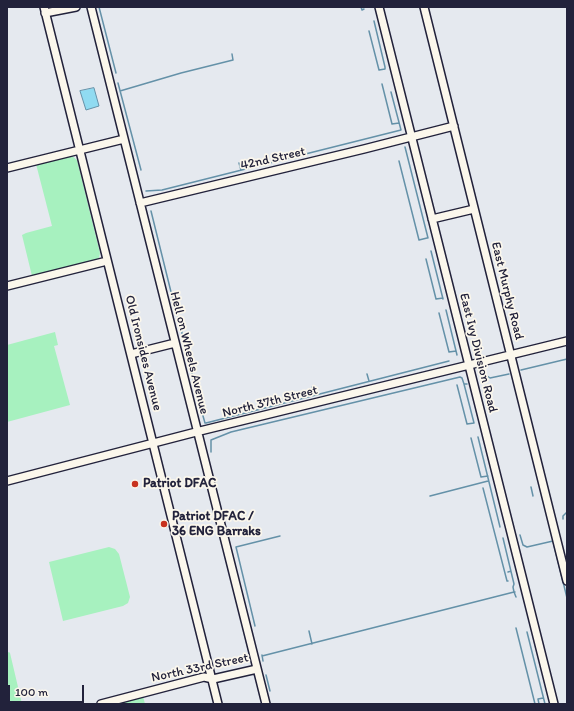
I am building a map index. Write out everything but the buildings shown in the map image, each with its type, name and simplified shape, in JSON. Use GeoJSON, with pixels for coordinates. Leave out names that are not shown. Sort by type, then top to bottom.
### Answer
{"type":"FeatureCollection","features":[{"type":"Feature","properties":{"kind":"street"},"geometry":{"type":"LineString","coordinates":[[45,10],[76,7]]}},
{"type":"Feature","properties":{"kind":"street","name":"Hell on Wheels Avenue"},"geometry":{"type":"LineString","coordinates":[[91,7],[266,704]]}},
{"type":"Feature","properties":{"kind":"street","name":"East Ivy Division Road"},"geometry":{"type":"LineString","coordinates":[[379,7],[554,704]]}},
{"type":"Feature","properties":{"kind":"street","name":"East Murphy Road"},"geometry":{"type":"LineString","coordinates":[[424,7],[567,581]]}},
{"type":"Feature","properties":{"kind":"street","name":"Old Ironsides Avenue"},"geometry":{"type":"LineString","coordinates":[[45,10],[218,704]]}},
{"type":"Feature","properties":{"kind":"street","name":"42nd Street"},"geometry":{"type":"LineString","coordinates":[[140,203],[364,150],[454,126]]}},
{"type":"Feature","properties":{"kind":"street"},"geometry":{"type":"LineString","coordinates":[[7,168],[124,139]]}},
{"type":"Feature","properties":{"kind":"street"},"geometry":{"type":"LineString","coordinates":[[432,219],[474,208]]}},
{"type":"Feature","properties":{"kind":"street"},"geometry":{"type":"LineString","coordinates":[[7,286],[107,261]]}},
{"type":"Feature","properties":{"kind":"street","name":"North 37th Street"},"geometry":{"type":"LineString","coordinates":[[7,481],[197,432],[567,341]]}},
{"type":"Feature","properties":{"kind":"street"},"geometry":{"type":"LineString","coordinates":[[130,354],[175,343]]}},
{"type":"Feature","properties":{"kind":"street","name":"North 33rd Street"},"geometry":{"type":"LineString","coordinates":[[101,704],[204,677],[212,679],[257,669]]}},
{"type":"Feature","properties":{"kind":"green space"},"geometry":{"type":"Polygon","coordinates":[[[71,155],[77,160],[100,253],[99,258],[32,276],[22,235],[52,226],[36,164],[71,155]]]}},
{"type":"Feature","properties":{"kind":"green space"},"geometry":{"type":"Polygon","coordinates":[[[55,332],[58,345],[54,346],[70,405],[7,422],[7,345],[55,332]]]}},
{"type":"Feature","properties":{"kind":"green space"},"geometry":{"type":"Polygon","coordinates":[[[109,547],[115,549],[119,554],[130,597],[128,603],[123,606],[63,621],[49,562],[109,547]]]}},
{"type":"Feature","properties":{"kind":"green space"},"geometry":{"type":"Polygon","coordinates":[[[9,652],[22,704],[7,704],[7,653],[9,652]]]}},
{"type":"Feature","properties":{"kind":"green space"},"geometry":{"type":"Polygon","coordinates":[[[143,696],[145,704],[110,704],[143,696]]]}},
{"type":"Feature","properties":{"kind":"water"},"geometry":{"type":"Polygon","coordinates":[[[94,88],[99,106],[86,110],[80,91],[94,88]]]}},
{"type":"Feature","properties":{"kind":"waterway"},"geometry":{"type":"LineString","coordinates":[[99,7],[116,73]]}},
{"type":"Feature","properties":{"kind":"waterway"},"geometry":{"type":"LineString","coordinates":[[361,7],[362,10],[364,9]]}},
{"type":"Feature","properties":{"kind":"waterway"},"geometry":{"type":"LineString","coordinates":[[369,31],[379,70],[385,69],[374,21]]}},
{"type":"Feature","properties":{"kind":"waterway"},"geometry":{"type":"LineString","coordinates":[[120,91],[181,73],[233,60],[232,54]]}},
{"type":"Feature","properties":{"kind":"waterway"},"geometry":{"type":"LineString","coordinates":[[118,83],[141,170]]}},
{"type":"Feature","properties":{"kind":"waterway"},"geometry":{"type":"LineString","coordinates":[[382,84],[392,124],[399,123]]}},
{"type":"Feature","properties":{"kind":"waterway"},"geometry":{"type":"LineString","coordinates":[[146,191],[162,190],[401,130],[391,92]]}},
{"type":"Feature","properties":{"kind":"waterway"},"geometry":{"type":"LineString","coordinates":[[405,147],[428,238]]}},
{"type":"Feature","properties":{"kind":"waterway"},"geometry":{"type":"LineString","coordinates":[[399,161],[419,240],[427,238]]}},
{"type":"Feature","properties":{"kind":"waterway"},"geometry":{"type":"LineString","coordinates":[[239,163],[241,170]]}},
{"type":"Feature","properties":{"kind":"waterway"},"geometry":{"type":"LineString","coordinates":[[151,211],[173,300]]}},
{"type":"Feature","properties":{"kind":"waterway"},"geometry":{"type":"LineString","coordinates":[[431,251],[443,299]]}},
{"type":"Feature","properties":{"kind":"waterway"},"geometry":{"type":"LineString","coordinates":[[426,259],[436,299],[443,298]]}},
{"type":"Feature","properties":{"kind":"waterway"},"geometry":{"type":"LineString","coordinates":[[446,310],[457,355]]}},
{"type":"Feature","properties":{"kind":"waterway"},"geometry":{"type":"LineString","coordinates":[[439,313],[449,352],[456,351]]}},
{"type":"Feature","properties":{"kind":"waterway"},"geometry":{"type":"LineString","coordinates":[[178,317],[198,398]]}},
{"type":"Feature","properties":{"kind":"waterway"},"geometry":{"type":"LineString","coordinates":[[521,370],[567,359]]}},
{"type":"Feature","properties":{"kind":"waterway"},"geometry":{"type":"LineString","coordinates":[[201,409],[206,423],[449,361]]}},
{"type":"Feature","properties":{"kind":"waterway"},"geometry":{"type":"LineString","coordinates":[[480,371],[490,378],[509,374]]}},
{"type":"Feature","properties":{"kind":"waterway"},"geometry":{"type":"LineString","coordinates":[[367,374],[369,381]]}},
{"type":"Feature","properties":{"kind":"waterway"},"geometry":{"type":"LineString","coordinates":[[211,452],[211,440],[231,432],[460,377],[462,378],[464,384]]}},
{"type":"Feature","properties":{"kind":"waterway"},"geometry":{"type":"LineString","coordinates":[[457,385],[467,424],[474,423],[464,384],[467,384]]}},
{"type":"Feature","properties":{"kind":"waterway"},"geometry":{"type":"LineString","coordinates":[[312,387],[314,395]]}},
{"type":"Feature","properties":{"kind":"waterway"},"geometry":{"type":"LineString","coordinates":[[478,437],[500,527]]}},
{"type":"Feature","properties":{"kind":"waterway"},"geometry":{"type":"LineString","coordinates":[[471,438],[481,477],[488,476]]}},
{"type":"Feature","properties":{"kind":"waterway"},"geometry":{"type":"LineString","coordinates":[[430,496],[488,481]]}},
{"type":"Feature","properties":{"kind":"waterway"},"geometry":{"type":"LineString","coordinates":[[531,487],[533,496]]}},
{"type":"Feature","properties":{"kind":"waterway"},"geometry":{"type":"LineString","coordinates":[[483,488],[508,581]]}},
{"type":"Feature","properties":{"kind":"waterway"},"geometry":{"type":"LineString","coordinates":[[563,519],[563,516],[567,512]]}},
{"type":"Feature","properties":{"kind":"waterway"},"geometry":{"type":"LineString","coordinates":[[520,535],[523,545],[527,547],[553,541],[567,598]]}},
{"type":"Feature","properties":{"kind":"waterway"},"geometry":{"type":"LineString","coordinates":[[255,626],[236,547],[280,536]]}},
{"type":"Feature","properties":{"kind":"waterway"},"geometry":{"type":"LineString","coordinates":[[503,538],[515,592]]}},
{"type":"Feature","properties":{"kind":"waterway"},"geometry":{"type":"LineString","coordinates":[[262,656],[514,592],[516,597]]}},
{"type":"Feature","properties":{"kind":"waterway"},"geometry":{"type":"LineString","coordinates":[[516,628],[535,704]]}},
{"type":"Feature","properties":{"kind":"waterway"},"geometry":{"type":"LineString","coordinates":[[309,631],[312,644]]}},
{"type":"Feature","properties":{"kind":"waterway"},"geometry":{"type":"LineString","coordinates":[[527,632],[545,704]]}},
{"type":"Feature","properties":{"kind":"waterway"},"geometry":{"type":"LineString","coordinates":[[262,655],[263,661]]}},
{"type":"Feature","properties":{"kind":"waterway"},"geometry":{"type":"LineString","coordinates":[[266,675],[270,691]]}},
{"type":"Feature","properties":{"kind":"waterway"},"geometry":{"type":"LineString","coordinates":[[539,704],[538,699],[543,698]]}},
{"type":"Feature","properties":{"kind":"place","name":"Patriot DFAC"},"geometry":{"type":"Point","coordinates":[135,484]}},
{"type":"Feature","properties":{"kind":"place","name":"Patriot DFAC / 36 ENG Barraks"},"geometry":{"type":"Point","coordinates":[164,524]}}]}
